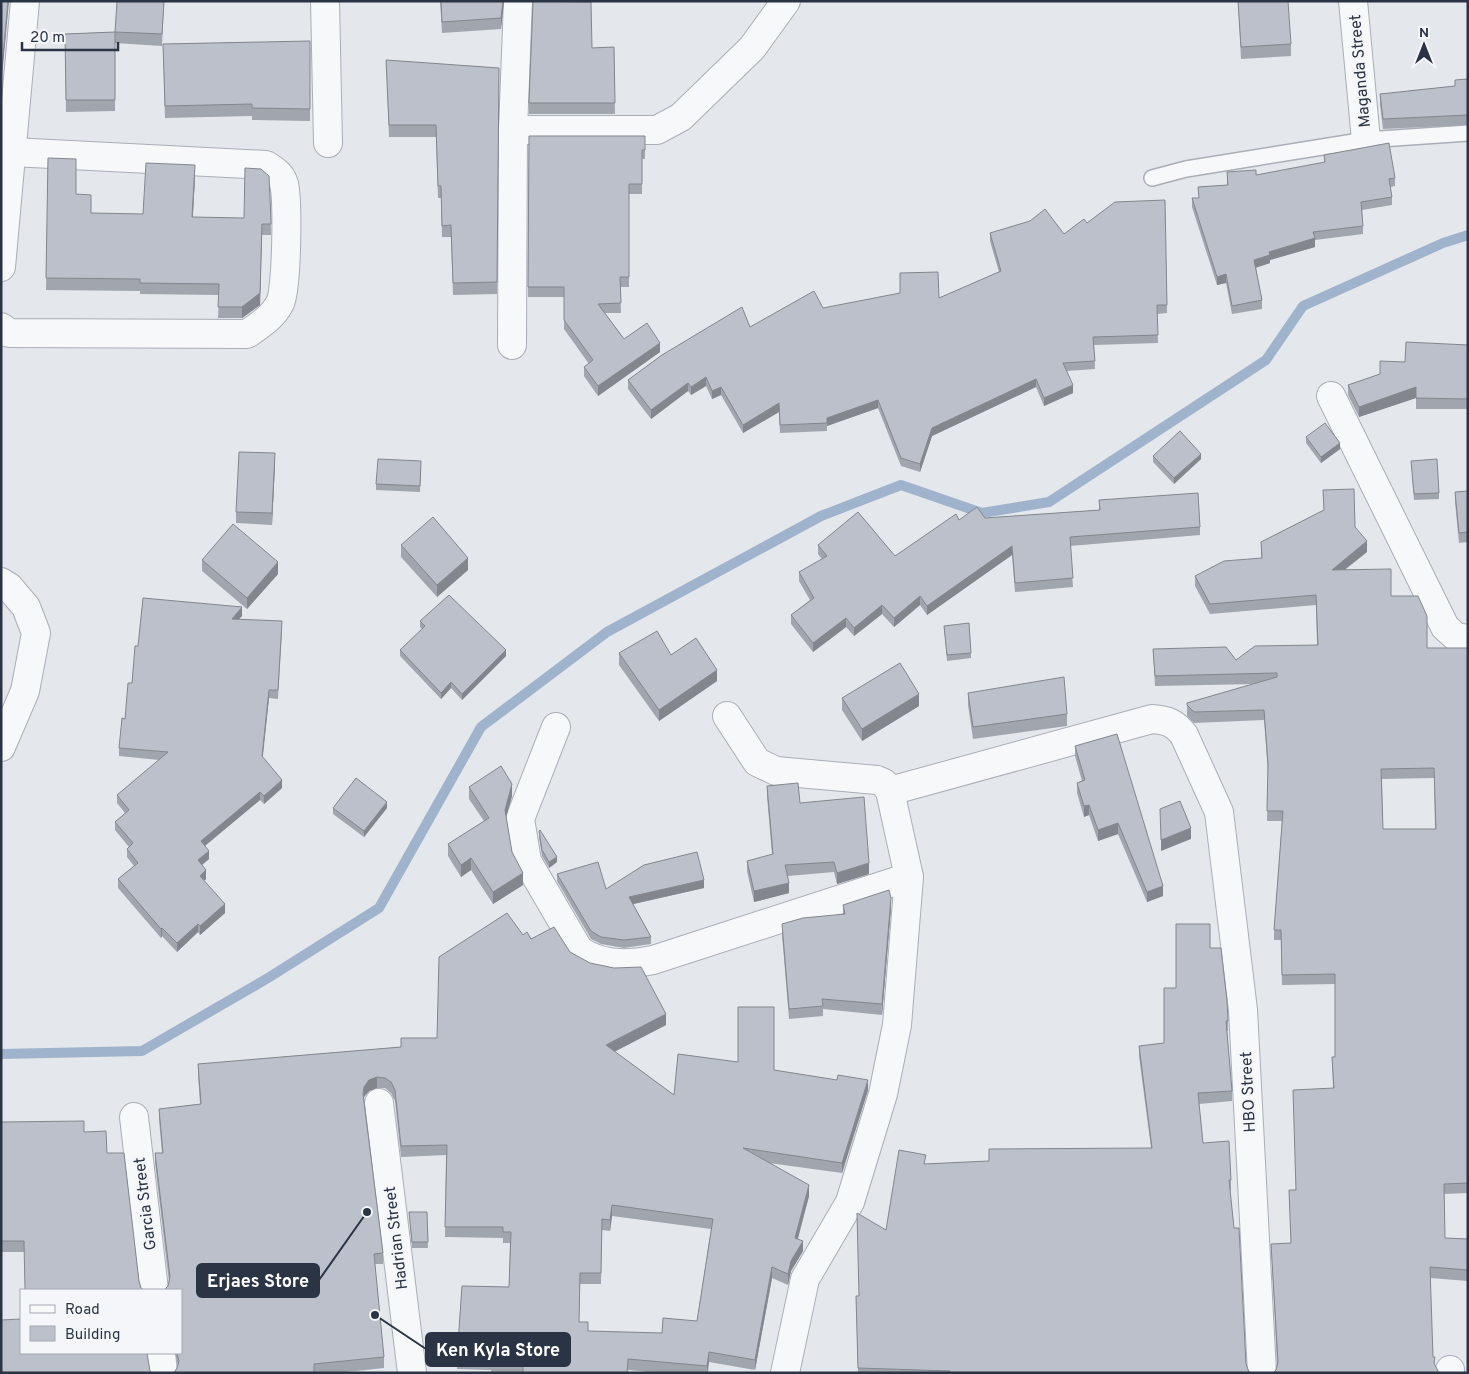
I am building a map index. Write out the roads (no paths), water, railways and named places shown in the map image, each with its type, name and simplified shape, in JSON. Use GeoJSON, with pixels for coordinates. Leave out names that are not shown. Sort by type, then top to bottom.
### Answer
{"type":"FeatureCollection","features":[{"type":"Feature","properties":{"kind":"street"},"geometry":{"type":"LineString","coordinates":[[1,267],[25,1]]}},
{"type":"Feature","properties":{"kind":"street"},"geometry":{"type":"LineString","coordinates":[[325,1],[328,143]]}},
{"type":"Feature","properties":{"kind":"street"},"geometry":{"type":"LineString","coordinates":[[512,345],[513,130],[518,1]]}},
{"type":"Feature","properties":{"kind":"street"},"geometry":{"type":"LineString","coordinates":[[513,130],[657,130],[681,117],[752,48],[786,1]]}},
{"type":"Feature","properties":{"kind":"street","name":"Maganda Street"},"geometry":{"type":"LineString","coordinates":[[1353,1],[1366,140]]}},
{"type":"Feature","properties":{"kind":"street"},"geometry":{"type":"LineString","coordinates":[[1,327],[9,333],[248,334],[272,316],[281,301],[286,246],[284,185],[279,174],[266,165],[12,152]]}},
{"type":"Feature","properties":{"kind":"street"},"geometry":{"type":"LineString","coordinates":[[1331,396],[1445,627],[1456,637],[1468,639]]}},
{"type":"Feature","properties":{"kind":"street"},"geometry":{"type":"LineString","coordinates":[[1,582],[9,587],[26,607],[36,632],[25,691],[1,747]]}},
{"type":"Feature","properties":{"kind":"street"},"geometry":{"type":"LineString","coordinates":[[727,716],[757,762],[776,771],[877,780],[884,783],[890,791],[908,877],[897,1025],[883,1094],[850,1202],[805,1279],[785,1373]]}},
{"type":"Feature","properties":{"kind":"street","name":"HBO Street"},"geometry":{"type":"LineString","coordinates":[[890,791],[1152,719],[1167,720],[1178,726],[1184,735],[1219,812],[1243,1010],[1262,1373]]}},
{"type":"Feature","properties":{"kind":"street"},"geometry":{"type":"LineString","coordinates":[[556,727],[520,819],[527,861],[579,950],[589,958],[619,963],[637,963],[653,960],[908,877]]}},
{"type":"Feature","properties":{"kind":"street","name":"Hadrian Street"},"geometry":{"type":"LineString","coordinates":[[379,1102],[412,1373]]}},
{"type":"Feature","properties":{"kind":"street","name":"Garcia Street"},"geometry":{"type":"LineString","coordinates":[[134,1117],[154,1289]]}},
{"type":"Feature","properties":{"kind":"street"},"geometry":{"type":"LineString","coordinates":[[161,1354],[163,1373]]}},
{"type":"Feature","properties":{"kind":"lane"},"geometry":{"type":"LineString","coordinates":[[1152,178],[1186,169],[1366,140],[1468,133]]}},
{"type":"Feature","properties":{"kind":"waterway"},"geometry":{"type":"LineString","coordinates":[[1,1054],[142,1051],[268,978],[379,908],[481,727],[607,632],[821,516],[901,485],[982,513],[1049,502],[1266,360],[1303,306],[1443,243],[1468,235]]}},
{"type":"Feature","properties":{"kind":"place","name":"Erjaes Store"},"geometry":{"type":"Point","coordinates":[367,1212]}},
{"type":"Feature","properties":{"kind":"place","name":"Ken Kyla Store"},"geometry":{"type":"Point","coordinates":[375,1315]}}]}
